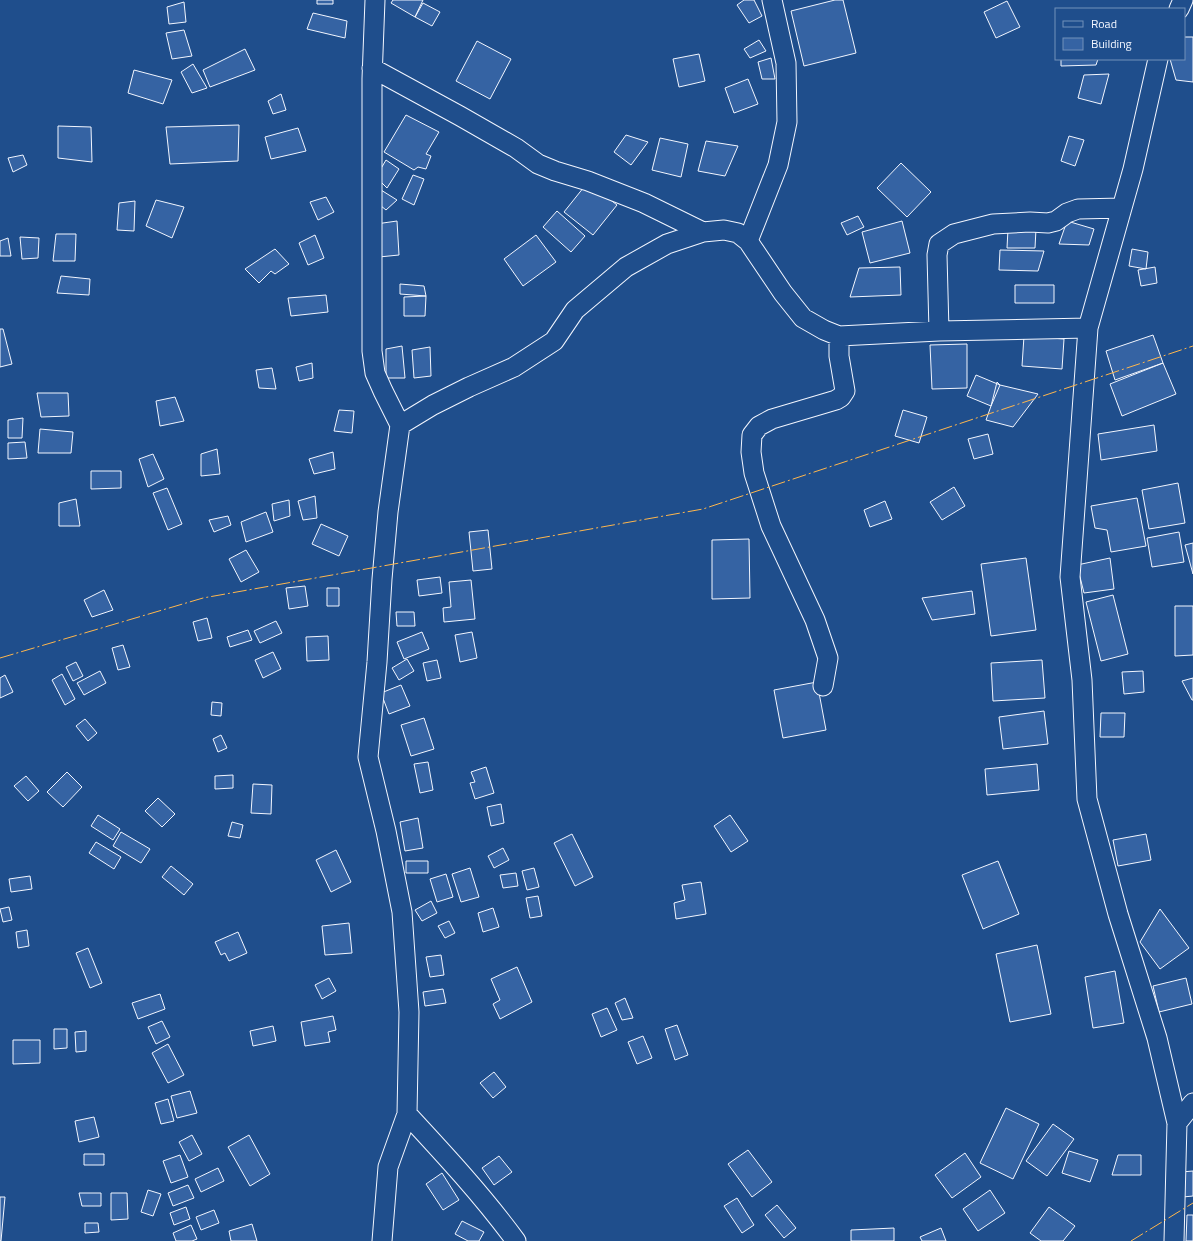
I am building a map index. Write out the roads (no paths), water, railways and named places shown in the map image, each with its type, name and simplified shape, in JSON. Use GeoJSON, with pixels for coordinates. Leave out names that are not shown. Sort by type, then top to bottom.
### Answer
{"type":"FeatureCollection","features":[{"type":"Feature","properties":{"kind":"street"},"geometry":{"type":"LineString","coordinates":[[375,0],[372,68],[372,351],[375,373],[382,391],[400,425],[388,512],[382,579],[378,662],[368,757],[386,831],[402,912],[409,1012],[408,1114],[388,1167],[382,1241]]}},
{"type":"Feature","properties":{"kind":"street"},"geometry":{"type":"LineString","coordinates":[[748,241],[778,165],[787,122],[786,63],[772,0]]}},
{"type":"Feature","properties":{"kind":"street"},"geometry":{"type":"LineString","coordinates":[[1158,60],[1133,169],[1088,328],[1070,577],[1082,680],[1088,799],[1118,914],[1157,1038],[1177,1123],[1170,1237]]}},
{"type":"Feature","properties":{"kind":"street"},"geometry":{"type":"LineString","coordinates":[[372,68],[516,148],[538,164],[588,181],[644,203],[702,232]]}},
{"type":"Feature","properties":{"kind":"street"},"geometry":{"type":"LineString","coordinates":[[939,331],[937,255],[939,244],[954,234],[993,224],[1030,222],[1048,223],[1056,221],[1067,213],[1078,209],[1122,208]]}},
{"type":"Feature","properties":{"kind":"street"},"geometry":{"type":"LineString","coordinates":[[400,425],[445,399],[514,367],[554,342],[575,310],[626,267],[667,244],[702,232],[724,230],[738,232],[748,241],[782,293],[803,318],[824,330],[839,336],[939,331],[1088,328]]}},
{"type":"Feature","properties":{"kind":"street"},"geometry":{"type":"LineString","coordinates":[[823,686],[828,658],[815,620],[771,526],[754,473],[751,452],[752,435],[760,426],[772,419],[836,400],[841,397],[845,391],[839,356],[839,336]]}},
{"type":"Feature","properties":{"kind":"street"},"geometry":{"type":"LineString","coordinates":[[1177,1123],[1193,1104]]}},
{"type":"Feature","properties":{"kind":"street"},"geometry":{"type":"LineString","coordinates":[[408,1114],[450,1160],[516,1241]]}}]}
